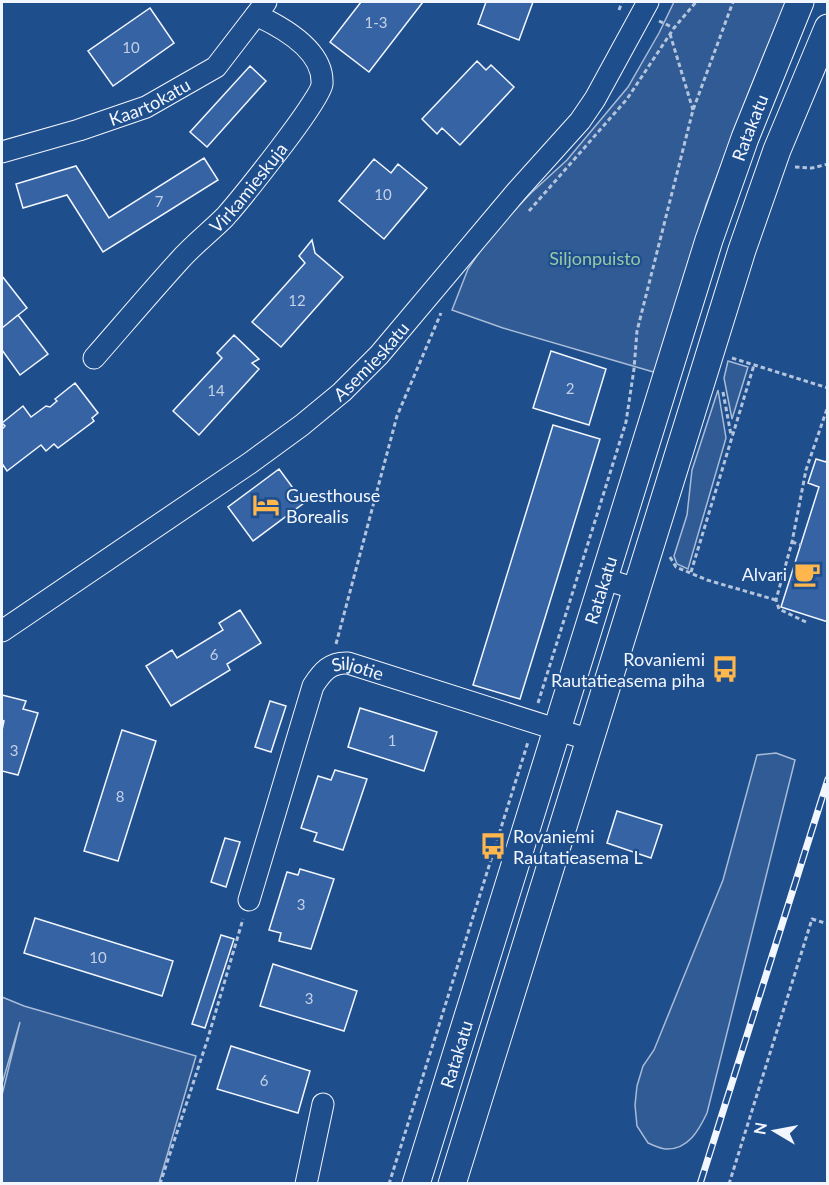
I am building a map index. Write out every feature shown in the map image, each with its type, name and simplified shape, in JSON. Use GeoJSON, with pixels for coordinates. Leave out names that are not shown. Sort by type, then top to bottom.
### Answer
{"type":"FeatureCollection","features":[{"type":"Feature","properties":{"kind":"main road","name":"Ratakatu"},"geometry":{"type":"LineString","coordinates":[[416,1184],[545,725],[604,579],[709,240],[745,138],[800,2]]}},
{"type":"Feature","properties":{"kind":"main road","name":"Ratakatu"},"geometry":{"type":"LineString","coordinates":[[452,1184],[742,250],[777,150],[828,28]]}},
{"type":"Feature","properties":{"kind":"street","name":"Asemieskatu"},"geometry":{"type":"LineString","coordinates":[[2,631],[250,463],[342,392],[379,355],[517,191],[580,121],[595,99],[648,2]]}},
{"type":"Feature","properties":{"kind":"street","name":"Kaartokatu"},"geometry":{"type":"LineString","coordinates":[[2,152],[80,130],[146,107],[216,67],[261,8]]}},
{"type":"Feature","properties":{"kind":"street","name":"Virkamieskuja"},"geometry":{"type":"LineString","coordinates":[[94,358],[181,259],[225,216],[310,109],[322,85],[317,59],[300,40],[273,22],[261,8]]}},
{"type":"Feature","properties":{"kind":"street"},"geometry":{"type":"LineString","coordinates":[[604,579],[637,589]]}},
{"type":"Feature","properties":{"kind":"street","name":"Siljotie"},"geometry":{"type":"LineString","coordinates":[[249,900],[313,686],[321,673],[338,662],[348,663],[590,740]]}},
{"type":"Feature","properties":{"kind":"street"},"geometry":{"type":"LineString","coordinates":[[306,1184],[323,1104]]}},
{"type":"Feature","properties":{"kind":"path"},"geometry":{"type":"LineString","coordinates":[[618,12],[622,2]]}},
{"type":"Feature","properties":{"kind":"path"},"geometry":{"type":"LineString","coordinates":[[389,1184],[493,846],[545,725],[540,695],[626,422],[637,331],[693,110],[733,2]]}},
{"type":"Feature","properties":{"kind":"path"},"geometry":{"type":"LineString","coordinates":[[670,34],[693,110]]}},
{"type":"Feature","properties":{"kind":"path"},"geometry":{"type":"LineString","coordinates":[[795,167],[812,168],[828,164]]}},
{"type":"Feature","properties":{"kind":"path"},"geometry":{"type":"LineString","coordinates":[[331,666],[397,416],[436,322]]}},
{"type":"Feature","properties":{"kind":"path"},"geometry":{"type":"LineString","coordinates":[[724,355],[828,388]]}},
{"type":"Feature","properties":{"kind":"path"},"geometry":{"type":"LineString","coordinates":[[691,572],[754,365]]}},
{"type":"Feature","properties":{"kind":"path"},"geometry":{"type":"LineString","coordinates":[[722,386],[732,438]]}},
{"type":"Feature","properties":{"kind":"path"},"geometry":{"type":"LineString","coordinates":[[807,622],[779,609],[776,600],[792,542],[806,470],[828,406]]}},
{"type":"Feature","properties":{"kind":"path"},"geometry":{"type":"LineString","coordinates":[[806,470],[812,472]]}},
{"type":"Feature","properties":{"kind":"path"},"geometry":{"type":"LineString","coordinates":[[792,542],[801,545]]}},
{"type":"Feature","properties":{"kind":"path"},"geometry":{"type":"LineString","coordinates":[[669,556],[676,567],[707,580],[776,600]]}},
{"type":"Feature","properties":{"kind":"path"},"geometry":{"type":"LineString","coordinates":[[160,1184],[208,1038],[249,900]]}},
{"type":"Feature","properties":{"kind":"path"},"geometry":{"type":"LineString","coordinates":[[729,1184],[812,920],[828,924]]}},
{"type":"Feature","properties":{"kind":"green space","name":"Siljonpuisto"},"geometry":{"type":"Polygon","coordinates":[[[674,2],[786,2],[706,205],[657,373],[503,328],[452,310],[468,269],[491,235],[567,160],[628,87],[674,2]]]}},
{"type":"Feature","properties":{"kind":"green space"},"geometry":{"type":"Polygon","coordinates":[[[728,361],[748,367],[732,419],[724,378],[728,361]]]}},
{"type":"Feature","properties":{"kind":"green space"},"geometry":{"type":"Polygon","coordinates":[[[718,390],[726,438],[688,569],[677,564],[674,556],[687,515],[692,470],[718,390]]]}},
{"type":"Feature","properties":{"kind":"green space"},"geometry":{"type":"Polygon","coordinates":[[[776,753],[795,760],[707,1113],[687,1143],[674,1148],[662,1148],[648,1143],[637,1126],[635,1105],[637,1086],[643,1066],[654,1050],[723,880],[757,755],[776,753]]]}},
{"type":"Feature","properties":{"kind":"green space"},"geometry":{"type":"Polygon","coordinates":[[[2,997],[24,1006],[196,1056],[159,1183],[2,1183],[2,1095],[20,1022],[2,1084],[2,997]]]}},
{"type":"Feature","properties":{"kind":"building"},"geometry":{"type":"Polygon","coordinates":[[[361,2],[423,2],[369,72],[330,42],[361,2]]]}},
{"type":"Feature","properties":{"kind":"building"},"geometry":{"type":"Polygon","coordinates":[[[486,2],[533,2],[519,40],[478,24],[486,2]]]}},
{"type":"Feature","properties":{"kind":"building"},"geometry":{"type":"Polygon","coordinates":[[[150,8],[174,43],[113,86],[88,51],[150,8]]]}},
{"type":"Feature","properties":{"kind":"building"},"geometry":{"type":"Polygon","coordinates":[[[477,61],[486,70],[491,65],[514,87],[460,145],[442,128],[437,134],[422,119],[477,61]]]}},
{"type":"Feature","properties":{"kind":"building"},"geometry":{"type":"Polygon","coordinates":[[[250,66],[266,81],[207,147],[190,132],[250,66]]]}},
{"type":"Feature","properties":{"kind":"building"},"geometry":{"type":"Polygon","coordinates":[[[204,158],[218,180],[103,252],[67,195],[23,208],[16,184],[76,166],[109,218],[204,158]]]}},
{"type":"Feature","properties":{"kind":"building"},"geometry":{"type":"Polygon","coordinates":[[[374,159],[391,173],[398,164],[427,188],[384,239],[339,201],[374,159]]]}},
{"type":"Feature","properties":{"kind":"building"},"geometry":{"type":"Polygon","coordinates":[[[312,240],[315,253],[343,277],[281,347],[252,322],[305,263],[299,256],[312,240]]]}},
{"type":"Feature","properties":{"kind":"building"},"geometry":{"type":"Polygon","coordinates":[[[2,276],[27,308],[2,328],[2,276]]]}},
{"type":"Feature","properties":{"kind":"building"},"geometry":{"type":"Polygon","coordinates":[[[18,315],[48,354],[20,375],[2,350],[2,328],[18,315]]]}},
{"type":"Feature","properties":{"kind":"building"},"geometry":{"type":"Polygon","coordinates":[[[234,335],[259,359],[252,363],[259,369],[199,435],[173,411],[222,358],[217,353],[234,335]]]}},
{"type":"Feature","properties":{"kind":"building"},"geometry":{"type":"Polygon","coordinates":[[[551,351],[606,369],[589,425],[533,408],[551,351]]]}},
{"type":"Feature","properties":{"kind":"building"},"geometry":{"type":"Polygon","coordinates":[[[75,383],[98,413],[92,418],[94,421],[58,448],[54,444],[46,451],[41,445],[7,471],[2,466],[2,429],[5,426],[2,423],[23,406],[31,417],[46,406],[50,407],[57,401],[55,399],[75,383]]]}},
{"type":"Feature","properties":{"kind":"building"},"geometry":{"type":"Polygon","coordinates":[[[553,425],[600,439],[520,699],[473,685],[553,425]]]}},
{"type":"Feature","properties":{"kind":"building"},"geometry":{"type":"Polygon","coordinates":[[[828,456],[828,622],[781,607],[819,487],[808,483],[816,459],[826,462],[828,456]]]}},
{"type":"Feature","properties":{"kind":"building","name":"Guesthouse Borealis"},"geometry":{"type":"Polygon","coordinates":[[[279,469],[304,503],[253,541],[228,507],[279,469]]]}},
{"type":"Feature","properties":{"kind":"building"},"geometry":{"type":"Polygon","coordinates":[[[240,610],[261,643],[227,664],[230,670],[171,706],[146,666],[172,650],[177,658],[223,630],[219,623],[240,610]]]}},
{"type":"Feature","properties":{"kind":"building"},"geometry":{"type":"Polygon","coordinates":[[[2,695],[26,701],[23,709],[38,713],[18,775],[2,771],[4,721],[2,720],[2,695]]]}},
{"type":"Feature","properties":{"kind":"building"},"geometry":{"type":"Polygon","coordinates":[[[270,701],[286,706],[271,752],[255,747],[270,701]]]}},
{"type":"Feature","properties":{"kind":"building"},"geometry":{"type":"Polygon","coordinates":[[[360,708],[437,732],[424,771],[348,747],[360,708]]]}},
{"type":"Feature","properties":{"kind":"building"},"geometry":{"type":"Polygon","coordinates":[[[122,730],[156,741],[118,861],[84,851],[122,730]]]}},
{"type":"Feature","properties":{"kind":"building"},"geometry":{"type":"Polygon","coordinates":[[[335,770],[367,779],[343,850],[314,841],[317,833],[301,828],[318,776],[331,780],[335,770]]]}},
{"type":"Feature","properties":{"kind":"building"},"geometry":{"type":"Polygon","coordinates":[[[617,811],[662,825],[651,858],[607,843],[617,811]]]}},
{"type":"Feature","properties":{"kind":"building"},"geometry":{"type":"Polygon","coordinates":[[[225,838],[240,842],[226,887],[211,882],[225,838]]]}},
{"type":"Feature","properties":{"kind":"building"},"geometry":{"type":"Polygon","coordinates":[[[300,869],[334,879],[311,949],[279,941],[281,933],[269,930],[287,872],[298,875],[300,869]]]}},
{"type":"Feature","properties":{"kind":"building"},"geometry":{"type":"Polygon","coordinates":[[[35,918],[173,961],[162,996],[24,953],[35,918]]]}},
{"type":"Feature","properties":{"kind":"building"},"geometry":{"type":"Polygon","coordinates":[[[221,935],[234,939],[205,1028],[192,1024],[221,935]]]}},
{"type":"Feature","properties":{"kind":"building"},"geometry":{"type":"Polygon","coordinates":[[[273,964],[357,991],[344,1031],[260,1006],[273,964]]]}},
{"type":"Feature","properties":{"kind":"building"},"geometry":{"type":"Polygon","coordinates":[[[231,1046],[310,1071],[298,1113],[217,1089],[231,1046]]]}},
{"type":"Feature","properties":{"kind":"railway"},"geometry":{"type":"LineString","coordinates":[[700,1184],[828,779]]}},
{"type":"Feature","properties":{"kind":"place","name":"Guesthouse Borealis"},"geometry":{"type":"Point","coordinates":[266,505]}},
{"type":"Feature","properties":{"kind":"place","name":"Alvari"},"geometry":{"type":"Point","coordinates":[807,574]}},
{"type":"Feature","properties":{"kind":"place","name":"Rovaniemi Rautatieasema piha"},"geometry":{"type":"Point","coordinates":[725,669]}},
{"type":"Feature","properties":{"kind":"place","name":"Rovaniemi Rautatieasema L"},"geometry":{"type":"Point","coordinates":[493,846]}}]}
